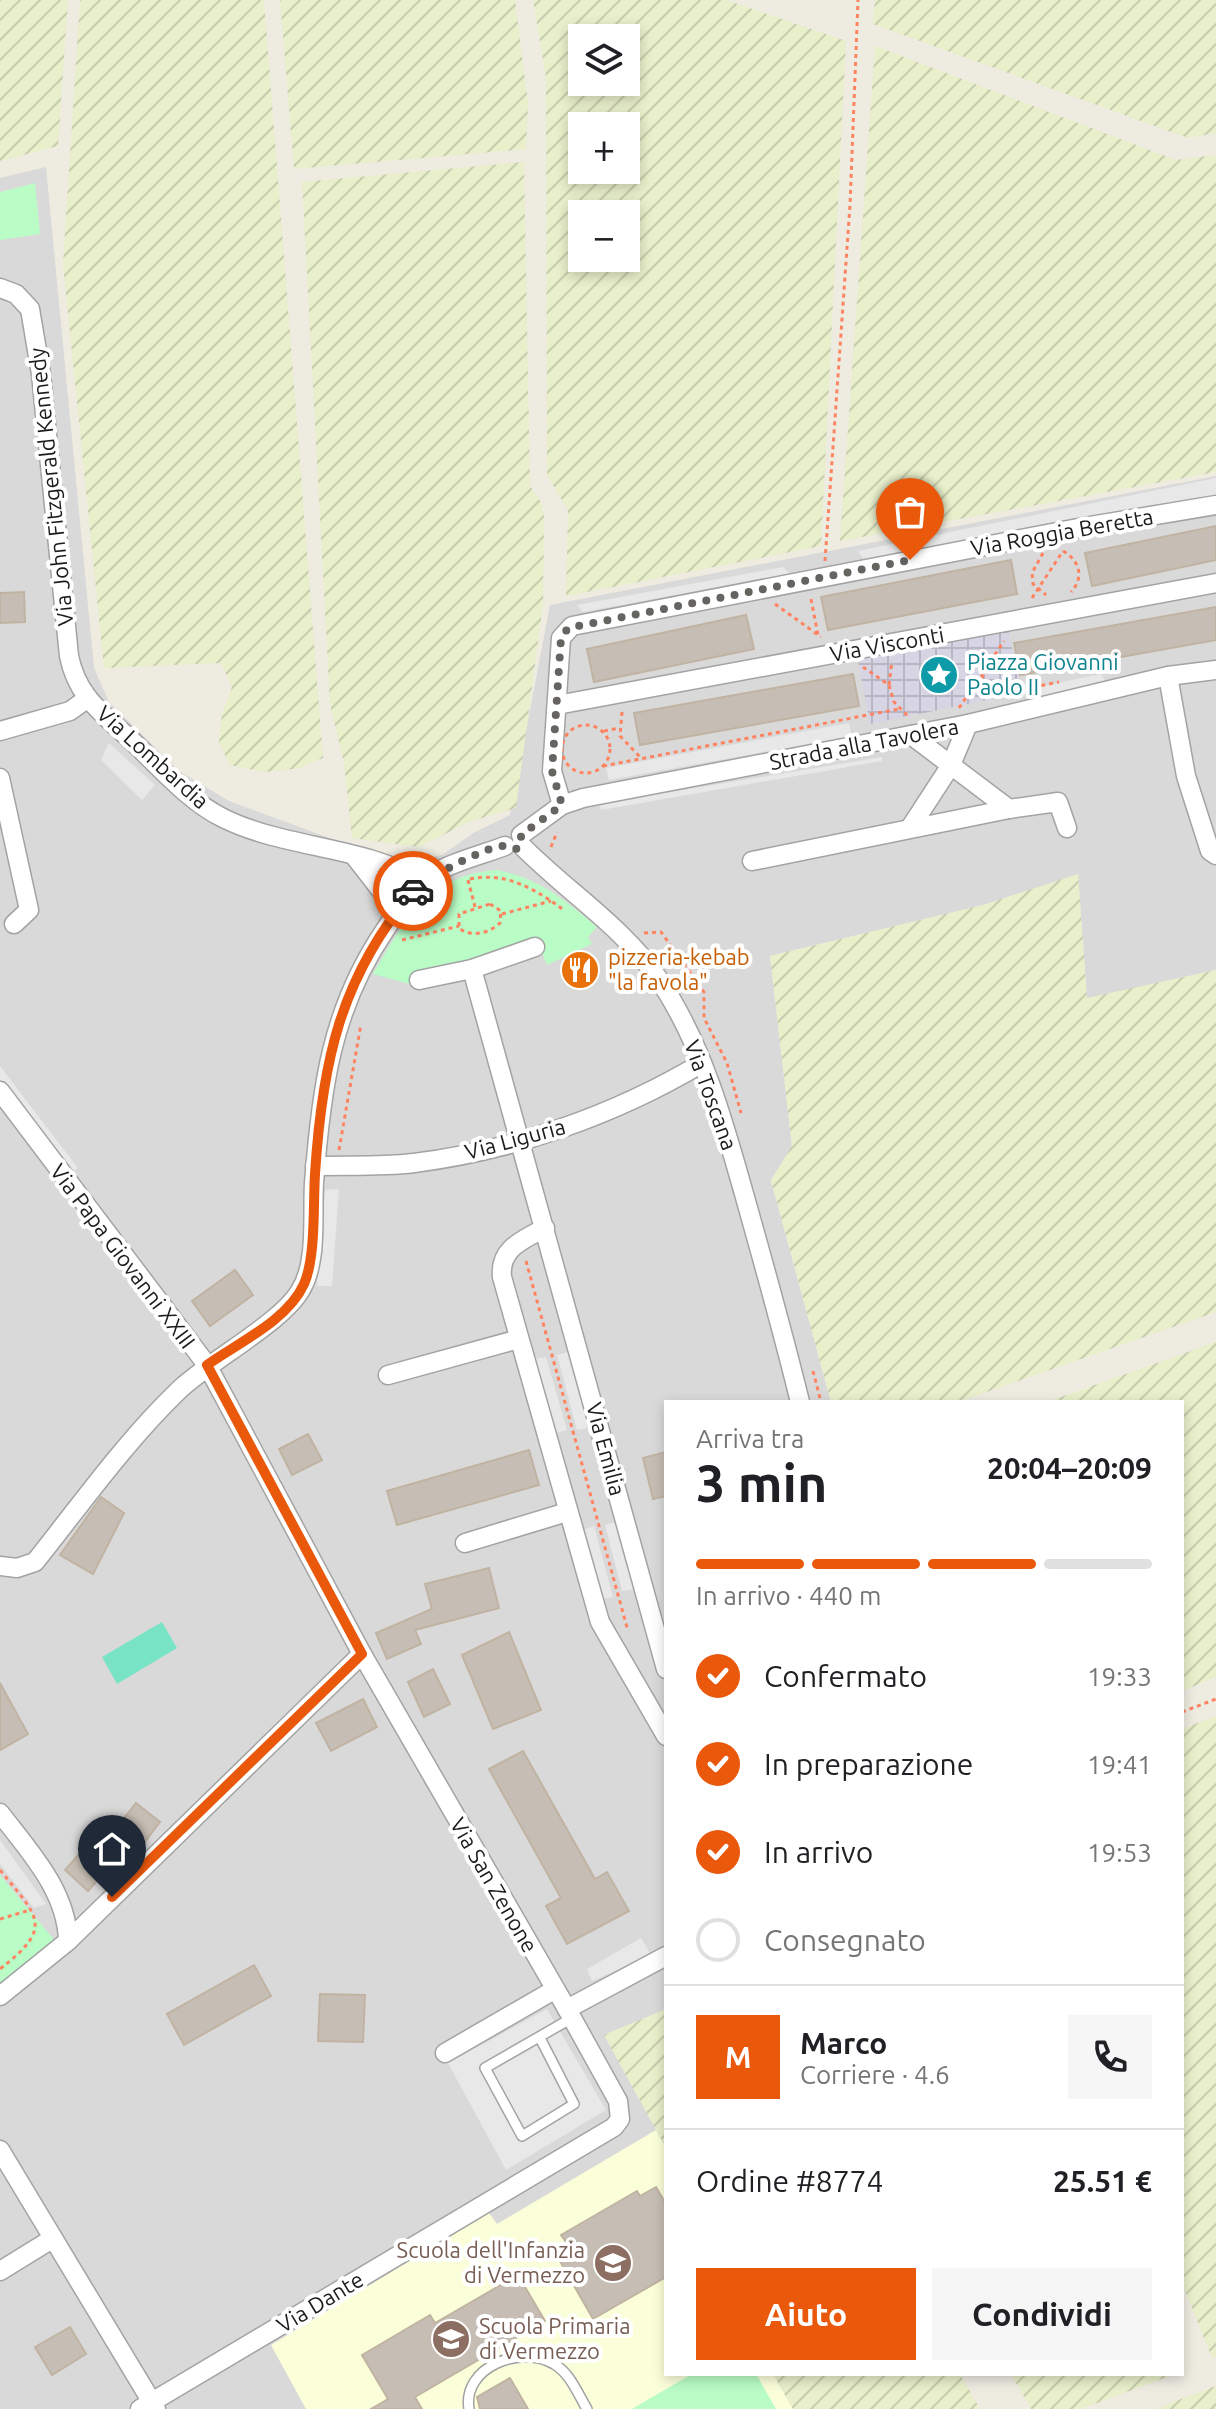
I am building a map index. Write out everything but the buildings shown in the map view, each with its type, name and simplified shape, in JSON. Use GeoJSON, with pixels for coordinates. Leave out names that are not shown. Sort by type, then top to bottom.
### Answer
{"type":"FeatureCollection","features":[{"type":"Feature","properties":{"kind":"street","name":"Via John Fitzgerald Kennedy"},"geometry":{"type":"LineString","coordinates":[[0,288],[16,294],[30,309],[41,374],[69,656],[80,691],[88,698]]}},
{"type":"Feature","properties":{"kind":"street","name":"Via Roggia Beretta"},"geometry":{"type":"LineString","coordinates":[[563,814],[552,771],[561,638],[572,626],[1216,505]]}},
{"type":"Feature","properties":{"kind":"street","name":"Via Visconti"},"geometry":{"type":"LineString","coordinates":[[557,705],[1216,583]]}},
{"type":"Feature","properties":{"kind":"street","name":"Strada alla Tavolera"},"geometry":{"type":"LineString","coordinates":[[0,1566],[17,1568],[35,1562],[106,1469],[157,1411],[207,1365],[287,1308],[305,1282],[324,1091],[342,1007],[359,970],[397,911],[422,882],[516,842],[583,798],[968,724],[1168,676],[1216,670]]}},
{"type":"Feature","properties":{"kind":"street"},"geometry":{"type":"LineString","coordinates":[[1168,676],[1186,776],[1210,851],[1216,855]]}},
{"type":"Feature","properties":{"kind":"street"},"geometry":{"type":"LineString","coordinates":[[0,731],[70,711],[88,698]]}},
{"type":"Feature","properties":{"kind":"street","name":"Via Lombardia"},"geometry":{"type":"LineString","coordinates":[[88,698],[173,778],[221,818],[279,839],[408,873],[422,882]]}},
{"type":"Feature","properties":{"kind":"street"},"geometry":{"type":"LineString","coordinates":[[910,828],[951,765],[968,724]]}},
{"type":"Feature","properties":{"kind":"street"},"geometry":{"type":"LineString","coordinates":[[911,735],[1009,809]]}},
{"type":"Feature","properties":{"kind":"street"},"geometry":{"type":"LineString","coordinates":[[0,778],[29,910],[14,924]]}},
{"type":"Feature","properties":{"kind":"street"},"geometry":{"type":"LineString","coordinates":[[752,861],[910,828],[1058,802],[1067,828]]}},
{"type":"Feature","properties":{"kind":"street","name":"Via Toscana"},"geometry":{"type":"LineString","coordinates":[[516,842],[547,872],[610,923],[659,980],[684,1022],[702,1063],[739,1175],[799,1400]]}},
{"type":"Feature","properties":{"kind":"street"},"geometry":{"type":"LineString","coordinates":[[355,857],[397,911]]}},
{"type":"Feature","properties":{"kind":"street"},"geometry":{"type":"LineString","coordinates":[[419,980],[472,969],[535,947]]}},
{"type":"Feature","properties":{"kind":"street","name":"Via Emilia"},"geometry":{"type":"LineString","coordinates":[[472,969],[664,1662]]}},
{"type":"Feature","properties":{"kind":"street","name":"Via Liguria"},"geometry":{"type":"LineString","coordinates":[[315,1166],[413,1163],[522,1142],[603,1112],[702,1063]]}},
{"type":"Feature","properties":{"kind":"street","name":"Via Papa Giovanni XXIII"},"geometry":{"type":"LineString","coordinates":[[0,1091],[207,1365],[362,1654]]}},
{"type":"Feature","properties":{"kind":"street"},"geometry":{"type":"LineString","coordinates":[[545,1228],[515,1245],[503,1257],[501,1265],[519,1339],[600,1622],[664,1733]]}},
{"type":"Feature","properties":{"kind":"street"},"geometry":{"type":"LineString","coordinates":[[388,1375],[519,1339]]}},
{"type":"Feature","properties":{"kind":"street"},"geometry":{"type":"LineString","coordinates":[[465,1543],[567,1512]]}},
{"type":"Feature","properties":{"kind":"street"},"geometry":{"type":"LineString","coordinates":[[0,1996],[68,1941],[362,1654]]}},
{"type":"Feature","properties":{"kind":"street","name":"Via San Zenone"},"geometry":{"type":"LineString","coordinates":[[362,1654],[618,2101],[620,2119]]}},
{"type":"Feature","properties":{"kind":"street"},"geometry":{"type":"LineString","coordinates":[[0,1813],[43,1871],[59,1899],[68,1941]]}},
{"type":"Feature","properties":{"kind":"street"},"geometry":{"type":"LineString","coordinates":[[569,2014],[664,1957]]}},
{"type":"Feature","properties":{"kind":"street"},"geometry":{"type":"LineString","coordinates":[[445,2053],[554,1990]]}},
{"type":"Feature","properties":{"kind":"street","name":"Via Dante"},"geometry":{"type":"LineString","coordinates":[[149,2407],[614,2127],[620,2119]]}},
{"type":"Feature","properties":{"kind":"street"},"geometry":{"type":"LineString","coordinates":[[0,2150],[149,2407]]}},
{"type":"Feature","properties":{"kind":"street"},"geometry":{"type":"LineString","coordinates":[[0,2271],[52,2239]]}},
{"type":"Feature","properties":{"kind":"lane"},"geometry":{"type":"LineString","coordinates":[[540,2038],[574,2104],[522,2136],[485,2068],[540,2038],[569,2014]]}},
{"type":"Feature","properties":{"kind":"lane"},"geometry":{"type":"LineString","coordinates":[[469,2409],[468,2389],[474,2380],[511,2356],[527,2356],[554,2364],[565,2373],[587,2409]]}},
{"type":"Feature","properties":{"kind":"path"},"geometry":{"type":"LineString","coordinates":[[818,635],[817,578],[850,205],[858,0]]}},
{"type":"Feature","properties":{"kind":"path"},"geometry":{"type":"LineString","coordinates":[[1061,597],[1077,586],[1080,570],[1073,558],[1063,551]]}},
{"type":"Feature","properties":{"kind":"path"},"geometry":{"type":"LineString","coordinates":[[1043,553],[1033,566],[1033,584],[1042,594],[1052,598]]}},
{"type":"Feature","properties":{"kind":"path"},"geometry":{"type":"LineString","coordinates":[[981,675],[1022,711]]}},
{"type":"Feature","properties":{"kind":"path"},"geometry":{"type":"LineString","coordinates":[[635,690],[622,710],[619,728],[626,746],[642,759]]}},
{"type":"Feature","properties":{"kind":"path"},"geometry":{"type":"LineString","coordinates":[[619,728],[604,731],[590,724],[575,727],[561,747],[564,760],[572,769],[588,773],[603,766],[899,709]]}},
{"type":"Feature","properties":{"kind":"path"},"geometry":{"type":"LineString","coordinates":[[603,766],[610,745],[604,731]]}},
{"type":"Feature","properties":{"kind":"path"},"geometry":{"type":"LineString","coordinates":[[553,853],[551,846],[563,814]]}},
{"type":"Feature","properties":{"kind":"path"},"geometry":{"type":"LineString","coordinates":[[468,880],[475,907]]}},
{"type":"Feature","properties":{"kind":"path"},"geometry":{"type":"LineString","coordinates":[[502,914],[551,901]]}},
{"type":"Feature","properties":{"kind":"path"},"geometry":{"type":"LineString","coordinates":[[493,905],[502,914],[500,923],[494,929],[480,933],[464,932],[459,926],[459,914],[475,907],[493,905]]}},
{"type":"Feature","properties":{"kind":"path"},"geometry":{"type":"LineString","coordinates":[[402,940],[459,926]]}},
{"type":"Feature","properties":{"kind":"path"},"geometry":{"type":"LineString","coordinates":[[642,933],[661,932],[704,992],[704,1018],[727,1063],[744,1125]]}},
{"type":"Feature","properties":{"kind":"path"},"geometry":{"type":"LineString","coordinates":[[515,1245],[524,1253],[630,1638]]}},
{"type":"Feature","properties":{"kind":"path"},"geometry":{"type":"LineString","coordinates":[[813,1371],[820,1400]]}},
{"type":"Feature","properties":{"kind":"path"},"geometry":{"type":"LineString","coordinates":[[1184,1711],[1216,1699]]}},
{"type":"Feature","properties":{"kind":"path"},"geometry":{"type":"LineString","coordinates":[[0,1870],[30,1910],[35,1932],[33,1940],[0,1969]]}},
{"type":"Feature","properties":{"kind":"path"},"geometry":{"type":"LineString","coordinates":[[0,1919],[30,1910]]}},
{"type":"Feature","properties":{"kind":"shaded area"},"geometry":{"type":"Polygon","coordinates":[[[0,0],[68,0],[58,146],[0,161],[0,0]]]}},
{"type":"Feature","properties":{"kind":"shaded area"},"geometry":{"type":"Polygon","coordinates":[[[80,0],[264,0],[323,758],[300,768],[265,772],[230,765],[219,743],[222,714],[232,687],[221,663],[104,668],[63,264],[80,0]]]}},
{"type":"Feature","properties":{"kind":"shaded area"},"geometry":{"type":"Polygon","coordinates":[[[280,0],[515,0],[528,104],[526,149],[294,169],[280,0]]]}},
{"type":"Feature","properties":{"kind":"shaded area"},"geometry":{"type":"Polygon","coordinates":[[[533,0],[726,0],[846,41],[821,546],[566,596],[568,510],[547,475],[546,77],[533,0]]]}},
{"type":"Feature","properties":{"kind":"shaded area"},"geometry":{"type":"Polygon","coordinates":[[[875,0],[1216,0],[1216,133],[1188,138],[873,24],[875,0]]]}},
{"type":"Feature","properties":{"kind":"shaded area"},"geometry":{"type":"Polygon","coordinates":[[[875,46],[1176,160],[1216,155],[1216,472],[840,541],[875,46]]]}},
{"type":"Feature","properties":{"kind":"shaded area"},"geometry":{"type":"Polygon","coordinates":[[[524,162],[530,486],[541,502],[544,517],[543,604],[516,808],[471,821],[419,847],[352,838],[344,763],[330,704],[302,182],[524,162]]]}},
{"type":"Feature","properties":{"kind":"shaded area"},"geometry":{"type":"Polygon","coordinates":[[[46,167],[94,668],[109,702],[179,771],[229,801],[370,853],[412,860],[442,855],[475,832],[510,815],[550,605],[1216,476],[1216,970],[1087,999],[1078,875],[983,905],[770,956],[792,1146],[771,1181],[830,1400],[664,1400],[664,2010],[604,2035],[664,2144],[664,2376],[774,2376],[793,2409],[0,2409],[0,178],[46,167]]]}},
{"type":"Feature","properties":{"kind":"shaded area"},"geometry":{"type":"Polygon","coordinates":[[[1216,478],[1216,498],[864,560],[858,551],[1216,478]]]}},
{"type":"Feature","properties":{"kind":"shaded area"},"geometry":{"type":"Polygon","coordinates":[[[783,567],[790,574],[583,612],[577,605],[783,567]]]}},
{"type":"Feature","properties":{"kind":"shaded area","name":"Piazza Giovanni Paolo II"},"geometry":{"type":"Polygon","coordinates":[[[1008,629],[1022,693],[870,724],[857,657],[1008,629]]]}},
{"type":"Feature","properties":{"kind":"shaded area"},"geometry":{"type":"Polygon","coordinates":[[[1101,674],[1105,681],[1027,700],[1038,687],[1101,674]]]}},
{"type":"Feature","properties":{"kind":"shaded area"},"geometry":{"type":"Polygon","coordinates":[[[849,723],[852,736],[609,780],[606,768],[849,723]]]}},
{"type":"Feature","properties":{"kind":"shaded area"},"geometry":{"type":"Polygon","coordinates":[[[109,743],[155,785],[142,800],[101,760],[109,743]]]}},
{"type":"Feature","properties":{"kind":"shaded area"},"geometry":{"type":"Polygon","coordinates":[[[882,757],[882,761],[601,810],[599,804],[882,757]]]}},
{"type":"Feature","properties":{"kind":"shaded area"},"geometry":{"type":"Polygon","coordinates":[[[1078,874],[1087,998],[1216,970],[1216,1312],[964,1400],[830,1400],[771,1180],[792,1146],[770,956],[983,905],[1078,874]]]}},
{"type":"Feature","properties":{"kind":"shaded area"},"geometry":{"type":"Polygon","coordinates":[[[0,1066],[78,1168],[68,1175],[0,1083],[0,1066]]]}},
{"type":"Feature","properties":{"kind":"shaded area"},"geometry":{"type":"Polygon","coordinates":[[[339,1189],[332,1286],[317,1286],[325,1190],[339,1189]]]}},
{"type":"Feature","properties":{"kind":"shaded area"},"geometry":{"type":"Polygon","coordinates":[[[1216,1342],[1216,1677],[1184,1690],[1184,1400],[1053,1400],[1216,1342]]]}},
{"type":"Feature","properties":{"kind":"shaded area"},"geometry":{"type":"Polygon","coordinates":[[[568,1352],[591,1427],[577,1430],[557,1355],[568,1352]]]}},
{"type":"Feature","properties":{"kind":"shaded area"},"geometry":{"type":"Polygon","coordinates":[[[546,1357],[567,1430],[557,1433],[534,1359],[546,1357]]]}},
{"type":"Feature","properties":{"kind":"shaded area"},"geometry":{"type":"Polygon","coordinates":[[[616,1522],[635,1589],[622,1591],[605,1525],[616,1522]]]}},
{"type":"Feature","properties":{"kind":"shaded area"},"geometry":{"type":"Polygon","coordinates":[[[594,1526],[613,1597],[604,1599],[583,1530],[594,1526]]]}},
{"type":"Feature","properties":{"kind":"shaded area"},"geometry":{"type":"Polygon","coordinates":[[[1216,1716],[1216,2357],[1212,2358],[1184,2288],[1184,1728],[1216,1716]]]}},
{"type":"Feature","properties":{"kind":"shaded area"},"geometry":{"type":"Polygon","coordinates":[[[0,1840],[46,1904],[34,1908],[0,1864],[0,1840]]]}},
{"type":"Feature","properties":{"kind":"shaded area"},"geometry":{"type":"Polygon","coordinates":[[[641,1938],[651,1955],[592,1981],[587,1969],[641,1938]]]}},
{"type":"Feature","properties":{"kind":"shaded area"},"geometry":{"type":"Polygon","coordinates":[[[547,2009],[606,2110],[506,2170],[448,2063],[547,2009]]]}},
{"type":"Feature","properties":{"kind":"shaded area"},"geometry":{"type":"Polygon","coordinates":[[[664,2010],[664,2144],[604,2035],[664,2010]]]}},
{"type":"Feature","properties":{"kind":"shaded area"},"geometry":{"type":"Polygon","coordinates":[[[656,2130],[664,2144],[664,2376],[774,2376],[793,2409],[306,2409],[271,2345],[489,2213],[497,2224],[656,2130]]]}},
{"type":"Feature","properties":{"kind":"shaded area"},"geometry":{"type":"Polygon","coordinates":[[[774,2376],[961,2376],[980,2409],[793,2409],[774,2376]]]}},
{"type":"Feature","properties":{"kind":"shaded area"},"geometry":{"type":"Polygon","coordinates":[[[1012,2376],[1170,2376],[1081,2409],[1031,2409],[1012,2376]]]}},
{"type":"Feature","properties":{"kind":"shaded area"},"geometry":{"type":"Polygon","coordinates":[[[1216,2386],[1216,2409],[1155,2409],[1216,2386]]]}},
{"type":"Feature","properties":{"kind":"green space"},"geometry":{"type":"Polygon","coordinates":[[[35,183],[40,234],[0,240],[0,192],[35,183]]]}},
{"type":"Feature","properties":{"kind":"green space"},"geometry":{"type":"Polygon","coordinates":[[[497,870],[539,884],[574,908],[597,927],[588,937],[592,944],[547,965],[538,943],[471,962],[420,970],[417,986],[373,974],[408,919],[436,891],[473,874],[497,870]]]}},
{"type":"Feature","properties":{"kind":"green space"},"geometry":{"type":"Polygon","coordinates":[[[162,1622],[177,1648],[117,1684],[102,1657],[162,1622]]]}},
{"type":"Feature","properties":{"kind":"green space"},"geometry":{"type":"Polygon","coordinates":[[[0,1875],[55,1941],[0,1984],[0,1875]]]}},
{"type":"Feature","properties":{"kind":"green space"},"geometry":{"type":"Polygon","coordinates":[[[689,2376],[757,2376],[776,2409],[632,2409],[689,2376]]]}},
{"type":"Feature","properties":{"kind":"way so far"},"geometry":{"type":"LineString","coordinates":[[413,891],[445,869],[505,846],[516,849],[521,845],[521,835],[562,805],[553,783],[552,771],[561,638],[568,628],[910,560]]}},
{"type":"Feature","properties":{"kind":"place","name":"Piazza Giovanni Paolo II"},"geometry":{"type":"Point","coordinates":[939,675]}},
{"type":"Feature","properties":{"kind":"place","name":"pizzeria-kebab \"la favola\""},"geometry":{"type":"Point","coordinates":[580,970]}},
{"type":"Feature","properties":{"kind":"place","name":"Scuola dell'Infanzia di Vermezzo"},"geometry":{"type":"Point","coordinates":[613,2263]}},
{"type":"Feature","properties":{"kind":"place","name":"Scuola Primaria di Vermezzo"},"geometry":{"type":"Point","coordinates":[451,2339]}},
{"type":"Feature","properties":{"kind":"route"},"geometry":{"type":"LineString","coordinates":[[112,1897],[362,1654],[207,1365],[287,1308],[305,1282],[309,1266],[319,1126],[342,1007],[370,951],[413,891]]}}]}
